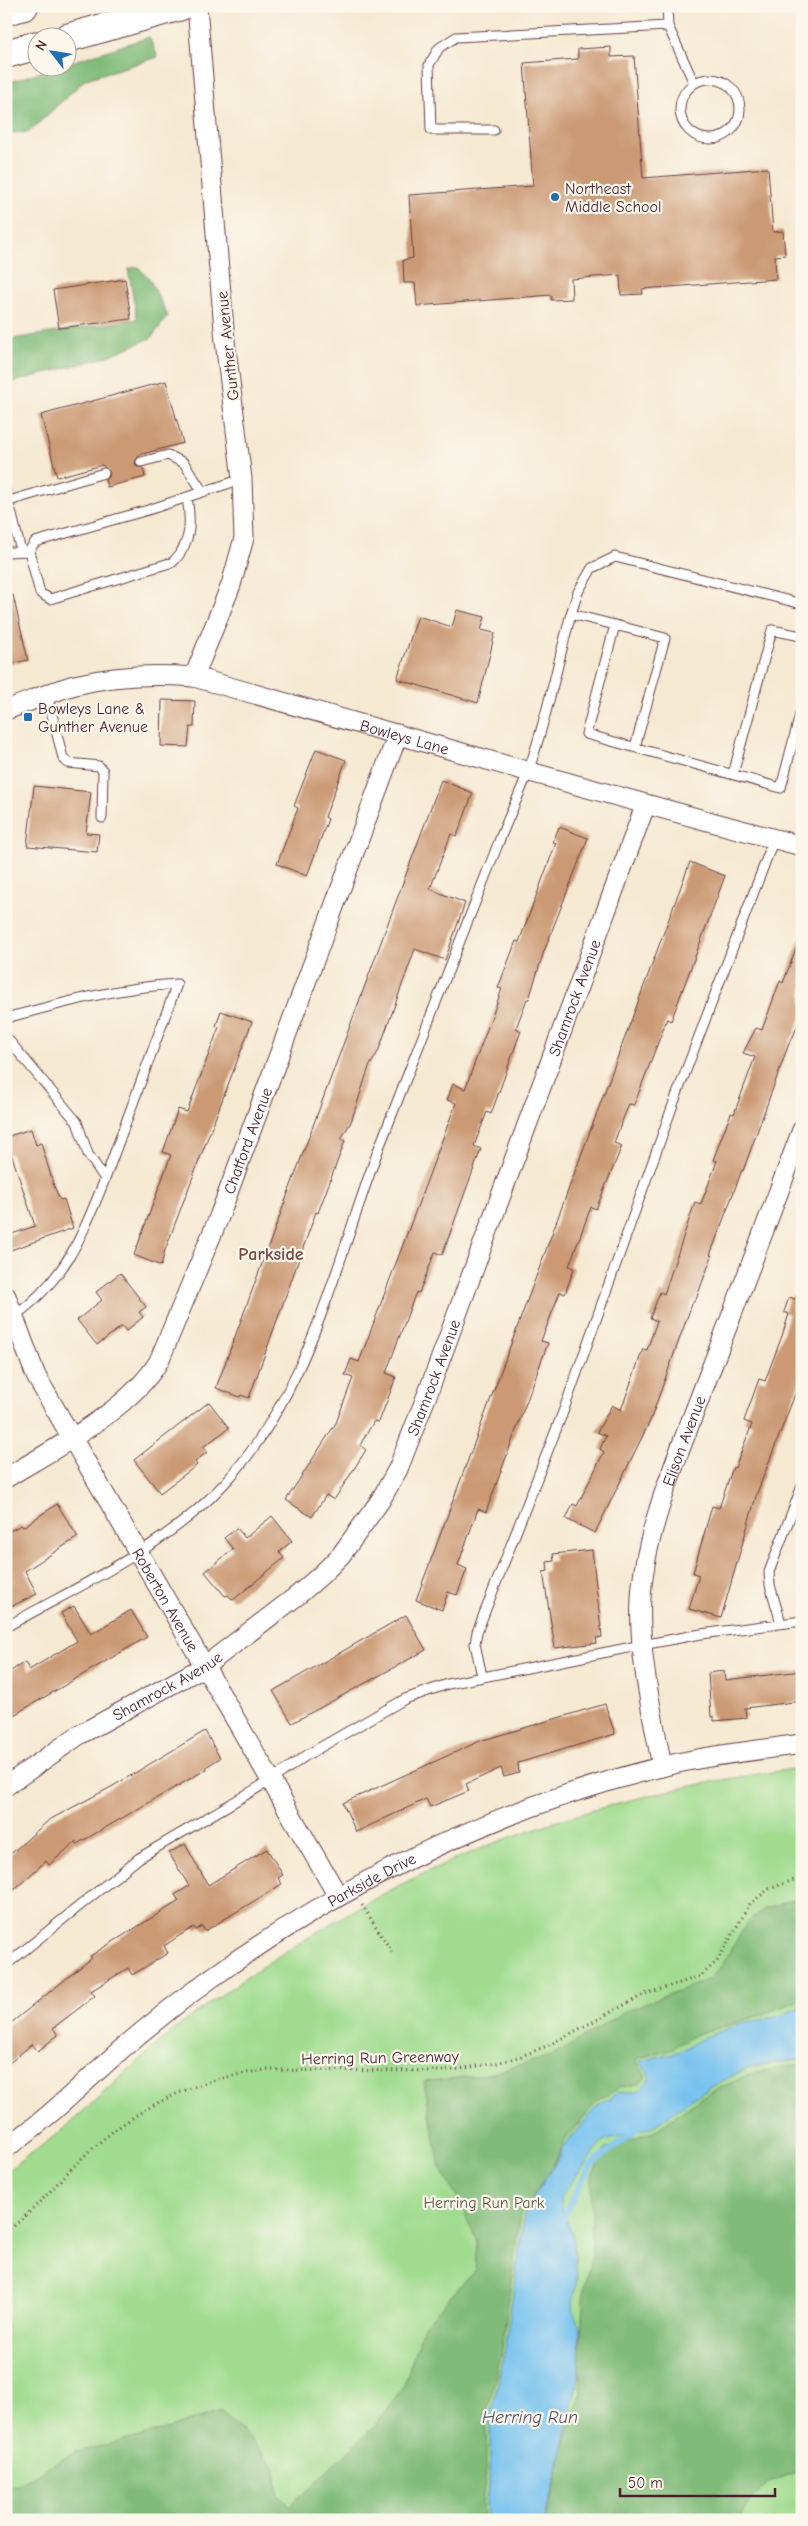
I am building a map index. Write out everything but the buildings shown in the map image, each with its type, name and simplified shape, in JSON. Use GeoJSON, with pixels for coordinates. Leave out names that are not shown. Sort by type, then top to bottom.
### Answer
{"type":"FeatureCollection","features":[{"type":"Feature","properties":{"kind":"main road"},"geometry":{"type":"LineString","coordinates":[[6,11],[24,6]]}},
{"type":"Feature","properties":{"kind":"main road"},"geometry":{"type":"LineString","coordinates":[[78,35],[181,6]]}},
{"type":"Feature","properties":{"kind":"main road"},"geometry":{"type":"LineString","coordinates":[[6,54],[28,48]]}},
{"type":"Feature","properties":{"kind":"street","name":"Gunther Avenue"},"geometry":{"type":"LineString","coordinates":[[194,677],[231,585],[244,538],[242,479],[225,341],[197,6]]}},
{"type":"Feature","properties":{"kind":"street","name":"Bowleys Lane"},"geometry":{"type":"LineString","coordinates":[[6,710],[74,685],[115,678],[156,675],[194,677],[528,770],[646,806],[802,846]]}},
{"type":"Feature","properties":{"kind":"street","name":"Chatford Avenue"},"geometry":{"type":"LineString","coordinates":[[6,1478],[72,1438],[140,1387],[151,1374],[167,1345],[219,1217],[398,734]]}},
{"type":"Feature","properties":{"kind":"street","name":"Shamrock Avenue"},"geometry":{"type":"LineString","coordinates":[[6,1786],[79,1735],[205,1666],[298,1595],[341,1555],[380,1501],[398,1469],[646,806]]}},
{"type":"Feature","properties":{"kind":"street","name":"Elison Avenue"},"geometry":{"type":"LineString","coordinates":[[662,1767],[642,1645],[641,1597],[644,1565],[652,1533],[687,1432],[802,1130]]}},
{"type":"Feature","properties":{"kind":"street","name":"Roberton Avenue"},"geometry":{"type":"LineString","coordinates":[[6,1296],[10,1319],[36,1376],[338,1896]]}},
{"type":"Feature","properties":{"kind":"street","name":"Parkside Drive"},"geometry":{"type":"LineString","coordinates":[[6,2148],[46,2117],[124,2047],[182,2000],[234,1963],[338,1896],[446,1841],[524,1809],[662,1767],[802,1744]]}},
{"type":"Feature","properties":{"kind":"lane"},"geometry":{"type":"LineString","coordinates":[[666,6],[668,26],[694,83]]}},
{"type":"Feature","properties":{"kind":"lane"},"geometry":{"type":"LineString","coordinates":[[494,130],[431,130],[429,65],[439,48],[456,37],[668,26]]}},
{"type":"Feature","properties":{"kind":"lane"},"geometry":{"type":"LineString","coordinates":[[704,79],[716,79],[727,84],[735,92],[739,103],[739,115],[734,126],[726,134],[715,138],[703,138],[692,133],[684,125],[680,114],[680,102],[685,92],[694,83],[704,79]]}},
{"type":"Feature","properties":{"kind":"lane"},"geometry":{"type":"LineString","coordinates":[[141,462],[168,455],[184,463],[204,492]]}},
{"type":"Feature","properties":{"kind":"lane"},"geometry":{"type":"LineString","coordinates":[[9,500],[104,473]]}},
{"type":"Feature","properties":{"kind":"lane"},"geometry":{"type":"LineString","coordinates":[[6,552],[25,551],[35,542],[187,498],[242,479]]}},
{"type":"Feature","properties":{"kind":"lane"},"geometry":{"type":"LineString","coordinates":[[6,491],[40,593],[50,599],[173,562],[182,552],[191,524],[187,498]]}},
{"type":"Feature","properties":{"kind":"lane"},"geometry":{"type":"LineString","coordinates":[[6,1627],[138,1552],[189,1516],[223,1485],[253,1448],[292,1380],[326,1300],[378,1150],[528,770],[571,614],[578,592],[592,568],[616,557],[802,604]]}},
{"type":"Feature","properties":{"kind":"lane"},"geometry":{"type":"LineString","coordinates":[[571,614],[665,638],[635,747]]}},
{"type":"Feature","properties":{"kind":"lane"},"geometry":{"type":"LineString","coordinates":[[615,625],[586,734],[781,788],[802,707]]}},
{"type":"Feature","properties":{"kind":"lane"},"geometry":{"type":"LineString","coordinates":[[733,774],[772,630],[802,636]]}},
{"type":"Feature","properties":{"kind":"lane"},"geometry":{"type":"LineString","coordinates":[[47,695],[63,758],[68,763],[99,766],[103,771],[102,818]]}},
{"type":"Feature","properties":{"kind":"lane"},"geometry":{"type":"LineString","coordinates":[[482,1676],[475,1644],[477,1632],[563,1412],[674,1102],[774,839]]}},
{"type":"Feature","properties":{"kind":"lane"},"geometry":{"type":"LineString","coordinates":[[6,1018],[81,998],[157,985],[177,984],[105,1179],[78,1244],[58,1276],[10,1319]]}},
{"type":"Feature","properties":{"kind":"lane"},"geometry":{"type":"LineString","coordinates":[[6,1037],[77,1122],[88,1154],[105,1179]]}},
{"type":"Feature","properties":{"kind":"lane"},"geometry":{"type":"LineString","coordinates":[[781,1623],[770,1585],[770,1572],[802,1486]]}},
{"type":"Feature","properties":{"kind":"lane"},"geometry":{"type":"LineString","coordinates":[[6,1965],[139,1858],[271,1780],[308,1755],[405,1700],[448,1684],[482,1676],[642,1645],[802,1621]]}},
{"type":"Feature","properties":{"kind":"path","name":"Herring Run Greenway"},"geometry":{"type":"LineString","coordinates":[[6,2232],[27,2214],[97,2144],[138,2112],[161,2100],[191,2087],[240,2074],[266,2070],[446,2071],[497,2063],[521,2056],[547,2046],[645,1994],[701,1976],[718,1961],[750,1904],[769,1889],[802,1877]]}},
{"type":"Feature","properties":{"kind":"path"},"geometry":{"type":"LineString","coordinates":[[362,1904],[394,1955]]}},
{"type":"Feature","properties":{"kind":"green space"},"geometry":{"type":"Polygon","coordinates":[[[149,37],[158,57],[86,79],[29,132],[6,133],[6,83],[28,76],[28,78],[78,78],[78,60],[149,37]]]}},
{"type":"Feature","properties":{"kind":"green space"},"geometry":{"type":"Polygon","coordinates":[[[138,267],[149,278],[168,316],[151,338],[106,357],[6,384],[6,340],[137,319],[128,269],[138,267]]]}},
{"type":"Feature","properties":{"kind":"green space","name":"Herring Run Park"},"geometry":{"type":"Polygon","coordinates":[[[802,1768],[802,2520],[6,2520],[6,2171],[61,2131],[134,2064],[192,2016],[294,1946],[400,1885],[496,1843],[596,1809],[699,1785],[750,1775],[802,1768]]]}},
{"type":"Feature","properties":{"kind":"green space"},"geometry":{"type":"Polygon","coordinates":[[[802,1897],[802,1999],[761,2015],[696,2034],[674,2048],[636,2059],[646,2077],[638,2084],[621,2087],[597,2101],[564,2141],[550,2172],[520,2214],[501,2357],[486,2415],[486,2472],[482,2503],[483,2520],[6,2520],[6,2486],[17,2485],[76,2452],[154,2433],[221,2411],[253,2442],[275,2468],[278,2495],[290,2506],[375,2426],[403,2387],[424,2326],[475,2270],[477,2242],[460,2202],[440,2167],[424,2082],[489,2074],[554,2055],[630,2009],[710,1979],[722,1965],[746,1924],[765,1909],[802,1897]]]}},
{"type":"Feature","properties":{"kind":"green space"},"geometry":{"type":"Polygon","coordinates":[[[802,2064],[802,2470],[769,2482],[750,2502],[738,2520],[546,2520],[563,2448],[581,2394],[579,2363],[584,2288],[592,2254],[592,2175],[605,2149],[653,2132],[707,2094],[755,2072],[802,2064]]]}},
{"type":"Feature","properties":{"kind":"water","name":"Herring Run"},"geometry":{"type":"Polygon","coordinates":[[[802,2006],[802,2060],[751,2066],[704,2091],[651,2128],[602,2142],[561,2196],[562,2212],[573,2234],[577,2279],[572,2309],[580,2326],[579,2374],[563,2448],[547,2509],[546,2520],[487,2520],[486,2501],[490,2472],[490,2416],[504,2357],[524,2213],[556,2162],[563,2147],[596,2107],[619,2092],[636,2092],[644,2086],[650,2077],[640,2061],[681,2051],[703,2038],[741,2023],[781,2016],[802,2006]]]}},
{"type":"Feature","properties":{"kind":"waterway","name":"Herring Run"},"geometry":{"type":"LineString","coordinates":[[561,2221],[591,2165],[638,2129]]}},
{"type":"Feature","properties":{"kind":"place","name":"Northeast Middle School"},"geometry":{"type":"Point","coordinates":[555,197]}},
{"type":"Feature","properties":{"kind":"place","name":"Bowleys Lane & Gunther Avenue"},"geometry":{"type":"Point","coordinates":[28,717]}},
{"type":"Feature","properties":{"kind":"district","name":"Parkside"},"geometry":{"type":"Point","coordinates":[271,1254]}}]}
